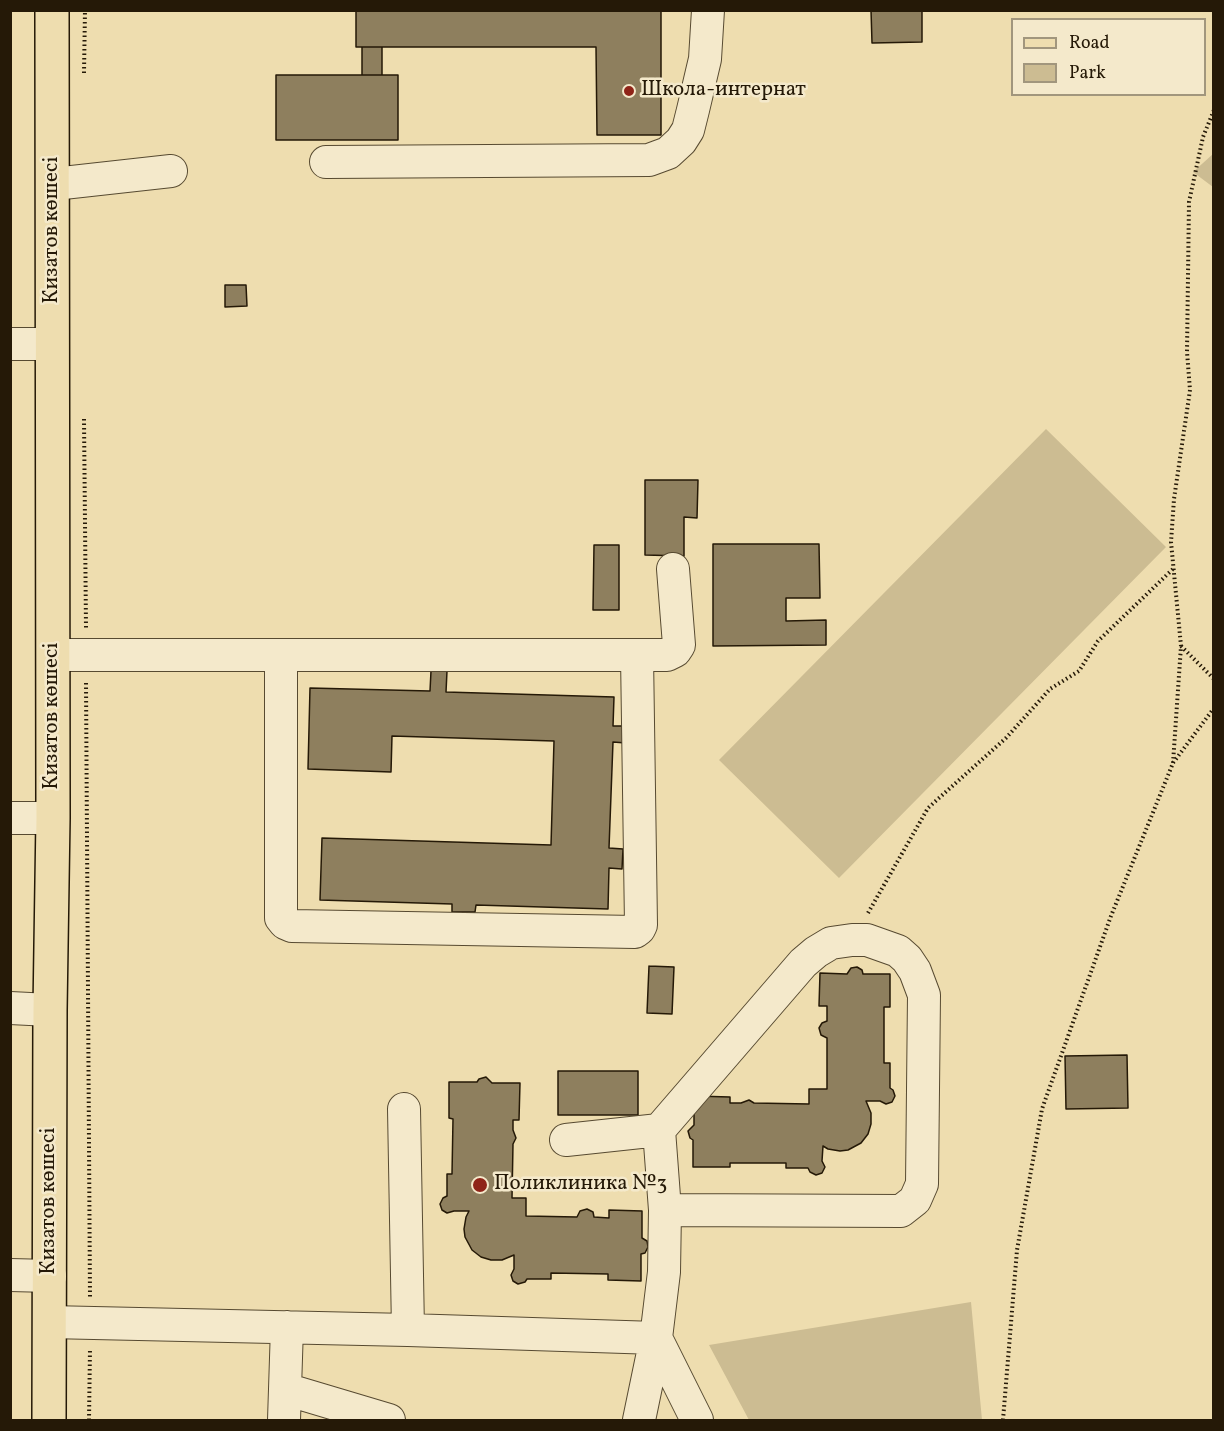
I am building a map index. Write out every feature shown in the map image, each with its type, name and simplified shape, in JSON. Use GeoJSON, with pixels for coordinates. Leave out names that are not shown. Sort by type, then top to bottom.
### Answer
{"type":"FeatureCollection","features":[{"type":"Feature","properties":{"kind":"main road","name":"Кизатов көшесі"},"geometry":{"type":"LineString","coordinates":[[49,1420],[53,819],[52,10]]}},
{"type":"Feature","properties":{"kind":"street"},"geometry":{"type":"LineString","coordinates":[[326,162],[650,160],[668,153],[681,141],[691,120],[705,59],[708,10]]}},
{"type":"Feature","properties":{"kind":"street"},"geometry":{"type":"LineString","coordinates":[[54,184],[171,171]]}},
{"type":"Feature","properties":{"kind":"street"},"geometry":{"type":"LineString","coordinates":[[10,344],[52,344]]}},
{"type":"Feature","properties":{"kind":"street"},"geometry":{"type":"LineString","coordinates":[[53,654],[667,655],[675,651],[679,645],[673,569]]}},
{"type":"Feature","properties":{"kind":"street"},"geometry":{"type":"LineString","coordinates":[[281,655],[281,918],[285,923],[292,926],[635,932],[641,925],[637,655]]}},
{"type":"Feature","properties":{"kind":"street"},"geometry":{"type":"LineString","coordinates":[[10,818],[53,819]]}},
{"type":"Feature","properties":{"kind":"street"},"geometry":{"type":"LineString","coordinates":[[566,1140],[658,1130],[802,963],[816,951],[831,943],[867,940],[898,951],[907,959],[915,971],[924,995],[922,1184],[915,1200],[901,1211],[664,1210]]}},
{"type":"Feature","properties":{"kind":"street"},"geometry":{"type":"LineString","coordinates":[[10,1008],[50,1010]]}},
{"type":"Feature","properties":{"kind":"street"},"geometry":{"type":"LineString","coordinates":[[404,1109],[408,1330]]}},
{"type":"Feature","properties":{"kind":"street"},"geometry":{"type":"LineString","coordinates":[[639,1420],[656,1338],[664,1272],[664,1210],[658,1130]]}},
{"type":"Feature","properties":{"kind":"street"},"geometry":{"type":"LineString","coordinates":[[10,1275],[50,1276]]}},
{"type":"Feature","properties":{"kind":"street"},"geometry":{"type":"LineString","coordinates":[[49,1322],[656,1338]]}},
{"type":"Feature","properties":{"kind":"street"},"geometry":{"type":"LineString","coordinates":[[284,1420],[287,1327]]}},
{"type":"Feature","properties":{"kind":"street"},"geometry":{"type":"LineString","coordinates":[[656,1338],[697,1420]]}},
{"type":"Feature","properties":{"kind":"street"},"geometry":{"type":"LineString","coordinates":[[285,1389],[389,1420]]}},
{"type":"Feature","properties":{"kind":"path"},"geometry":{"type":"LineString","coordinates":[[84,79],[85,10]]}},
{"type":"Feature","properties":{"kind":"path"},"geometry":{"type":"LineString","coordinates":[[1173,763],[1181,646],[1171,542],[1174,499],[1190,390],[1187,352],[1189,202],[1203,137],[1214,110]]}},
{"type":"Feature","properties":{"kind":"path"},"geometry":{"type":"LineString","coordinates":[[84,418],[89,1420]]}},
{"type":"Feature","properties":{"kind":"path"},"geometry":{"type":"LineString","coordinates":[[852,940],[928,808],[1006,738],[1050,689],[1079,671],[1098,641],[1173,569]]}},
{"type":"Feature","properties":{"kind":"path"},"geometry":{"type":"LineString","coordinates":[[1181,646],[1214,680]]}},
{"type":"Feature","properties":{"kind":"path"},"geometry":{"type":"LineString","coordinates":[[1003,1420],[1017,1250],[1042,1109],[1111,916],[1173,763],[1214,708]]}},
{"type":"Feature","properties":{"kind":"green space"},"geometry":{"type":"Polygon","coordinates":[[[1213,154],[1213,187],[1193,172],[1213,154]]]}},
{"type":"Feature","properties":{"kind":"green space"},"geometry":{"type":"Polygon","coordinates":[[[1046,429],[1166,547],[839,878],[719,760],[1046,429]]]}},
{"type":"Feature","properties":{"kind":"green space"},"geometry":{"type":"Polygon","coordinates":[[[971,1302],[982,1420],[749,1420],[709,1345],[971,1302]]]}},
{"type":"Feature","properties":{"kind":"building","name":"Школа-интернат"},"geometry":{"type":"Polygon","coordinates":[[[356,10],[661,10],[661,135],[597,135],[596,47],[356,47],[356,10]]]}},
{"type":"Feature","properties":{"kind":"building"},"geometry":{"type":"Polygon","coordinates":[[[871,10],[922,10],[922,42],[872,43],[871,10]]]}},
{"type":"Feature","properties":{"kind":"building"},"geometry":{"type":"Polygon","coordinates":[[[362,47],[382,47],[382,75],[362,75],[362,47]]]}},
{"type":"Feature","properties":{"kind":"building"},"geometry":{"type":"Polygon","coordinates":[[[276,75],[398,75],[398,140],[276,140],[276,75]]]}},
{"type":"Feature","properties":{"kind":"building"},"geometry":{"type":"Polygon","coordinates":[[[225,285],[246,285],[247,306],[225,307],[225,285]]]}},
{"type":"Feature","properties":{"kind":"building"},"geometry":{"type":"Polygon","coordinates":[[[645,480],[698,480],[697,518],[684,517],[684,556],[645,555],[645,480]]]}},
{"type":"Feature","properties":{"kind":"building"},"geometry":{"type":"Polygon","coordinates":[[[713,544],[819,544],[820,598],[786,598],[786,621],[826,620],[826,645],[713,646],[713,544]]]}},
{"type":"Feature","properties":{"kind":"building"},"geometry":{"type":"Polygon","coordinates":[[[594,545],[619,545],[619,610],[593,610],[594,545]]]}},
{"type":"Feature","properties":{"kind":"building"},"geometry":{"type":"Polygon","coordinates":[[[431,671],[447,671],[446,692],[614,697],[613,726],[627,726],[626,743],[613,742],[609,848],[623,849],[622,869],[609,868],[608,909],[476,905],[475,912],[452,912],[452,904],[320,900],[322,838],[551,845],[554,741],[392,736],[391,772],[308,769],[310,688],[430,691],[431,671]]]}},
{"type":"Feature","properties":{"kind":"building"},"geometry":{"type":"Polygon","coordinates":[[[649,966],[674,967],[672,1014],[647,1013],[649,966]]]}},
{"type":"Feature","properties":{"kind":"building","name":"Поликлиника №3"},"geometry":{"type":"Polygon","coordinates":[[[857,967],[862,970],[863,974],[890,974],[890,1007],[884,1007],[884,1063],[890,1063],[890,1088],[895,1096],[892,1102],[886,1104],[880,1101],[866,1101],[871,1113],[871,1124],[868,1134],[861,1143],[848,1150],[840,1151],[823,1146],[822,1161],[825,1167],[822,1173],[816,1175],[808,1168],[786,1168],[786,1163],[730,1163],[730,1167],[693,1167],[693,1140],[688,1131],[694,1125],[694,1096],[730,1097],[730,1103],[749,1100],[754,1103],[809,1104],[809,1089],[827,1089],[827,1038],[821,1035],[819,1028],[827,1021],[827,1006],[819,1006],[820,973],[847,974],[851,968],[857,967]]]}},
{"type":"Feature","properties":{"kind":"building"},"geometry":{"type":"Polygon","coordinates":[[[1127,1055],[1128,1108],[1066,1109],[1065,1056],[1127,1055]]]}},
{"type":"Feature","properties":{"kind":"building"},"geometry":{"type":"Polygon","coordinates":[[[558,1071],[638,1071],[638,1115],[558,1115],[558,1071]]]}},
{"type":"Feature","properties":{"kind":"building","name":"Поликлиника №3"},"geometry":{"type":"Polygon","coordinates":[[[486,1077],[492,1083],[520,1083],[519,1120],[513,1120],[516,1138],[513,1144],[512,1198],[526,1198],[526,1216],[577,1217],[580,1211],[587,1209],[593,1212],[594,1217],[609,1218],[609,1210],[642,1211],[642,1238],[647,1241],[648,1247],[645,1253],[641,1254],[641,1281],[608,1280],[608,1274],[551,1273],[551,1279],[527,1279],[518,1284],[513,1281],[511,1275],[514,1269],[514,1255],[502,1260],[491,1260],[481,1257],[472,1250],[465,1237],[464,1229],[469,1211],[447,1213],[442,1210],[440,1204],[447,1196],[447,1174],[452,1174],[453,1119],[449,1118],[449,1082],[477,1082],[486,1077]]]}},
{"type":"Feature","properties":{"kind":"place","name":"Школа-интернат"},"geometry":{"type":"Point","coordinates":[629,91]}},
{"type":"Feature","properties":{"kind":"place","name":"Поликлиника №3"},"geometry":{"type":"Point","coordinates":[480,1185]}}]}
